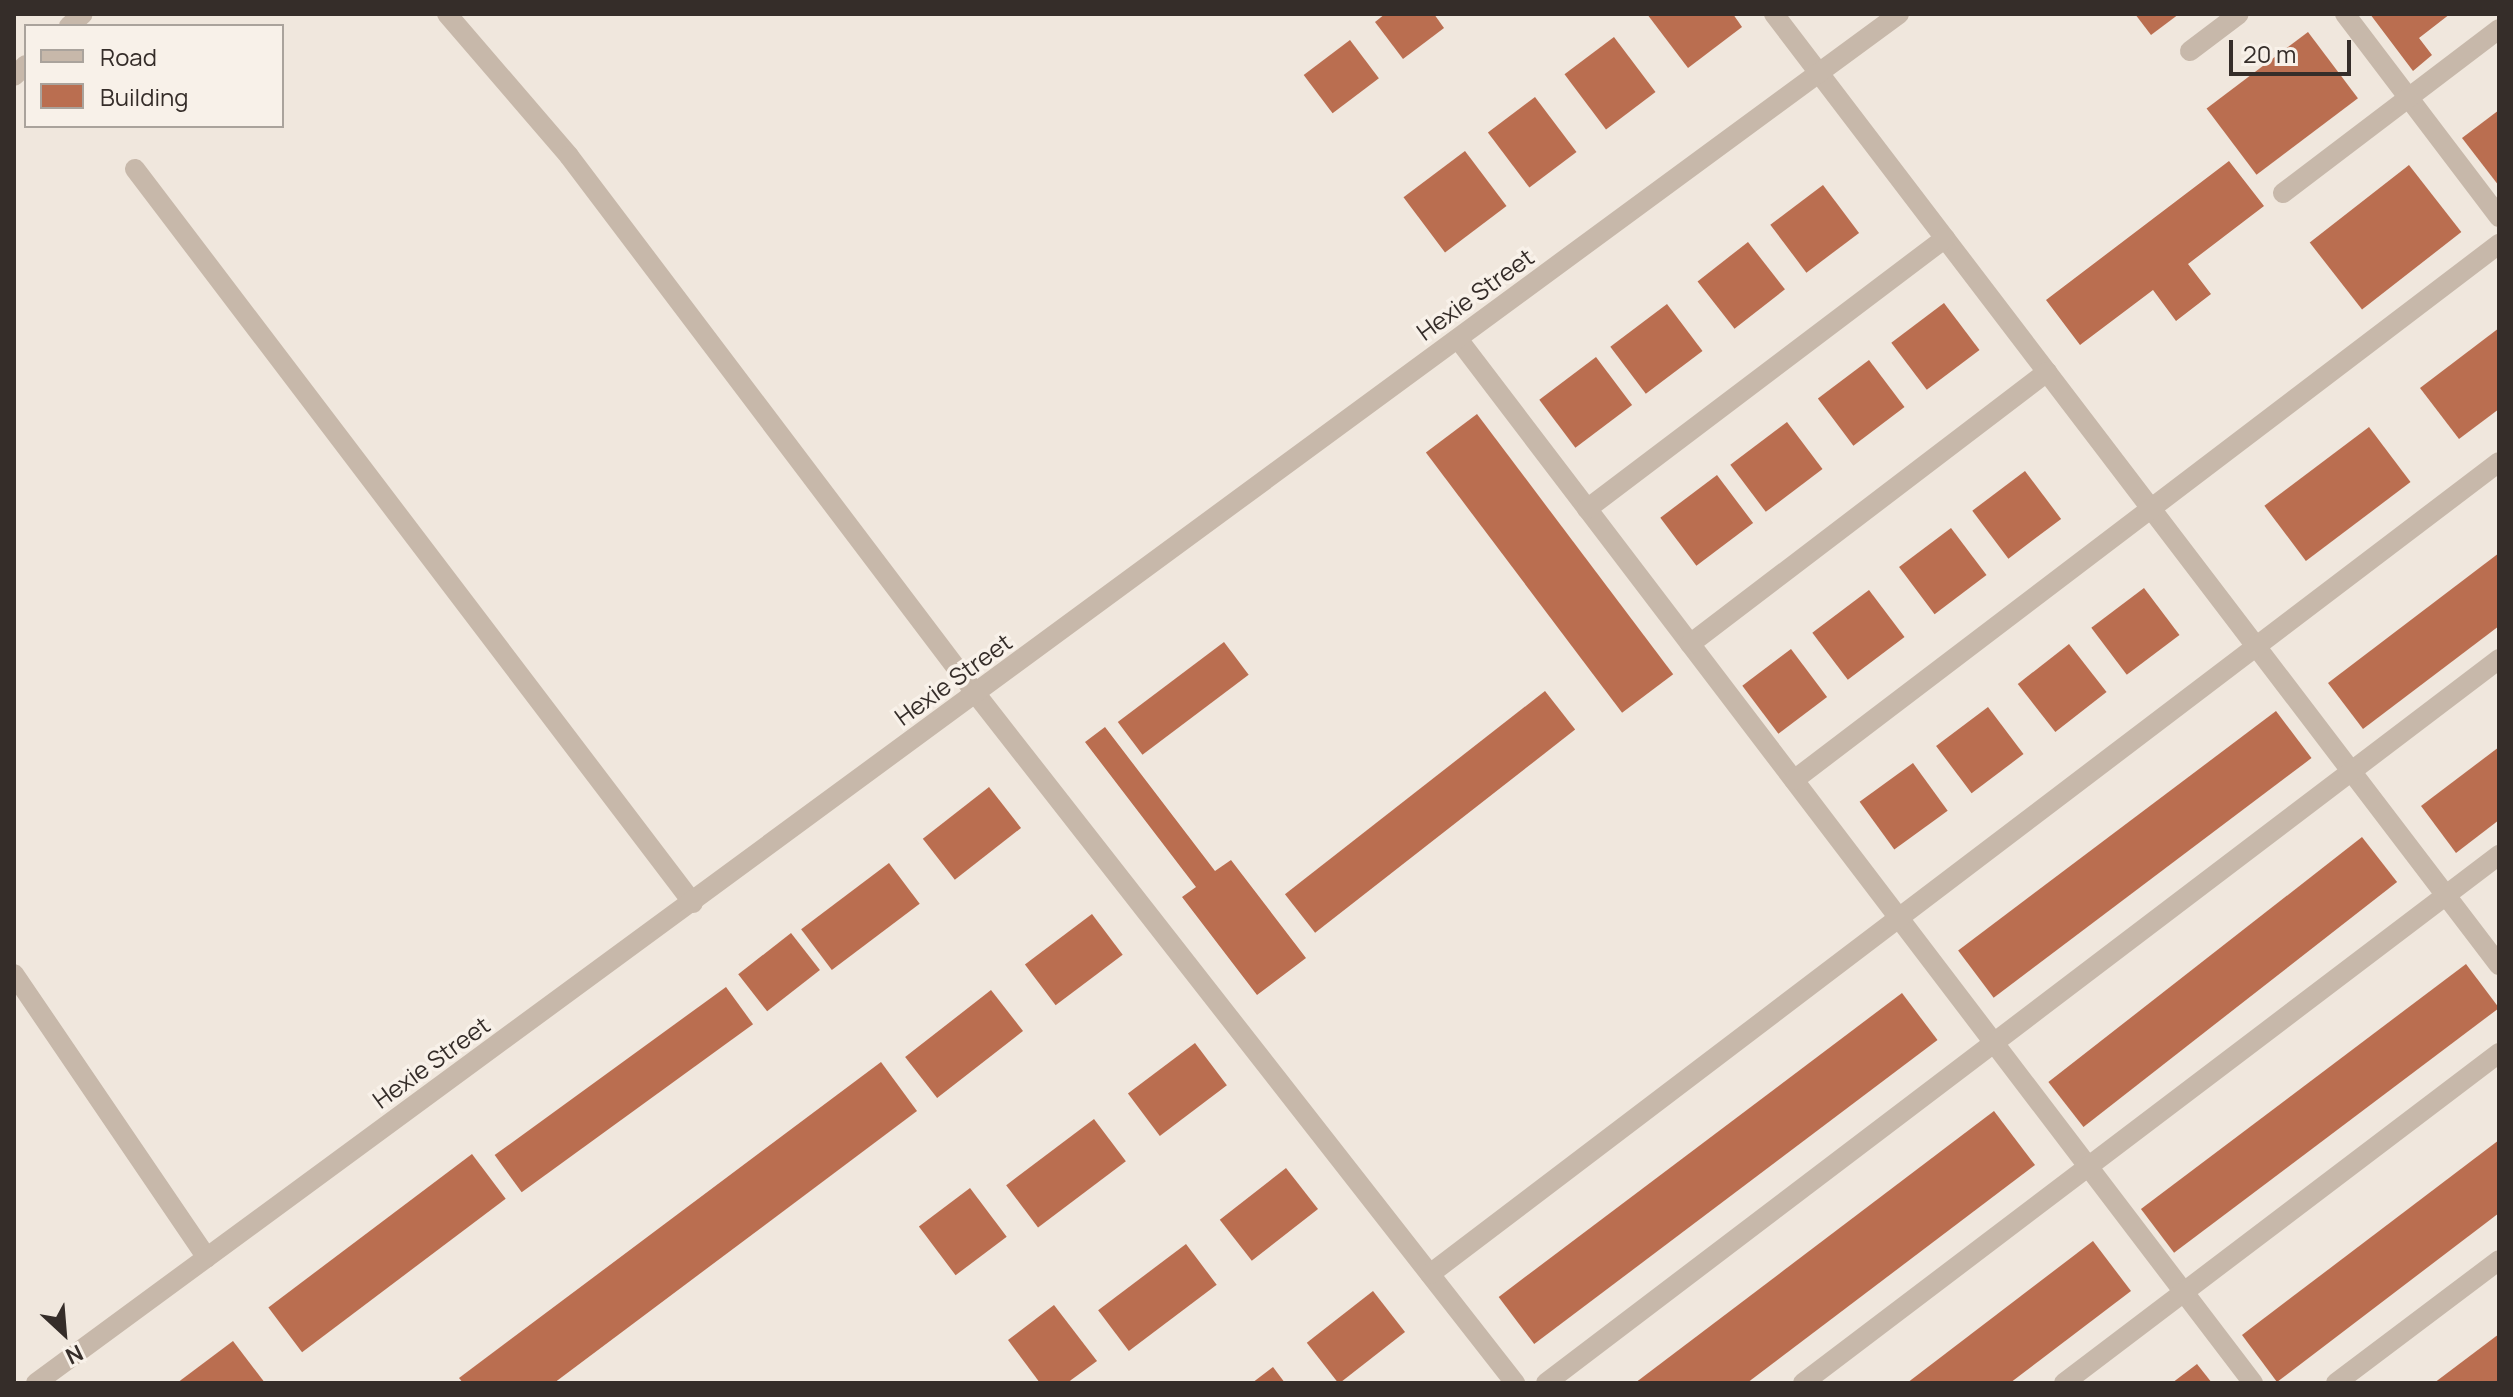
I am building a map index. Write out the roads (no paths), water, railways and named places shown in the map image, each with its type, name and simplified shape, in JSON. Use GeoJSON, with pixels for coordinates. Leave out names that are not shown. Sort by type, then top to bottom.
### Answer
{"type":"FeatureCollection","features":[{"type":"Feature","properties":{"kind":"street"},"geometry":{"type":"LineString","coordinates":[[447,14],[569,156],[976,694],[1515,1383]]}},
{"type":"Feature","properties":{"kind":"street"},"geometry":{"type":"LineString","coordinates":[[1774,14],[2499,965]]}},
{"type":"Feature","properties":{"kind":"street","name":"Hexie Street"},"geometry":{"type":"LineString","coordinates":[[36,1383],[1899,14]]}},
{"type":"Feature","properties":{"kind":"street"},"geometry":{"type":"LineString","coordinates":[[2190,51],[2239,14]]}},
{"type":"Feature","properties":{"kind":"street"},"geometry":{"type":"LineString","coordinates":[[2345,14],[2499,217]]}},
{"type":"Feature","properties":{"kind":"street"},"geometry":{"type":"LineString","coordinates":[[2283,193],[2499,29]]}},
{"type":"Feature","properties":{"kind":"street"},"geometry":{"type":"LineString","coordinates":[[135,169],[693,903]]}},
{"type":"Feature","properties":{"kind":"street"},"geometry":{"type":"LineString","coordinates":[[1587,509],[1945,238]]}},
{"type":"Feature","properties":{"kind":"street"},"geometry":{"type":"LineString","coordinates":[[1794,780],[2499,244]]}},
{"type":"Feature","properties":{"kind":"street"},"geometry":{"type":"LineString","coordinates":[[1458,339],[2253,1383]]}},
{"type":"Feature","properties":{"kind":"street"},"geometry":{"type":"LineString","coordinates":[[1690,644],[2047,372]]}},
{"type":"Feature","properties":{"kind":"street"},"geometry":{"type":"LineString","coordinates":[[1430,1274],[2499,462]]}},
{"type":"Feature","properties":{"kind":"street"},"geometry":{"type":"LineString","coordinates":[[1546,1383],[2499,659]]}},
{"type":"Feature","properties":{"kind":"street"},"geometry":{"type":"LineString","coordinates":[[1803,1383],[2499,855]]}},
{"type":"Feature","properties":{"kind":"street"},"geometry":{"type":"LineString","coordinates":[[14,974],[207,1258]]}},
{"type":"Feature","properties":{"kind":"street"},"geometry":{"type":"LineString","coordinates":[[2064,1383],[2499,1053]]}},
{"type":"Feature","properties":{"kind":"street"},"geometry":{"type":"LineString","coordinates":[[2336,1383],[2499,1260]]}}]}
